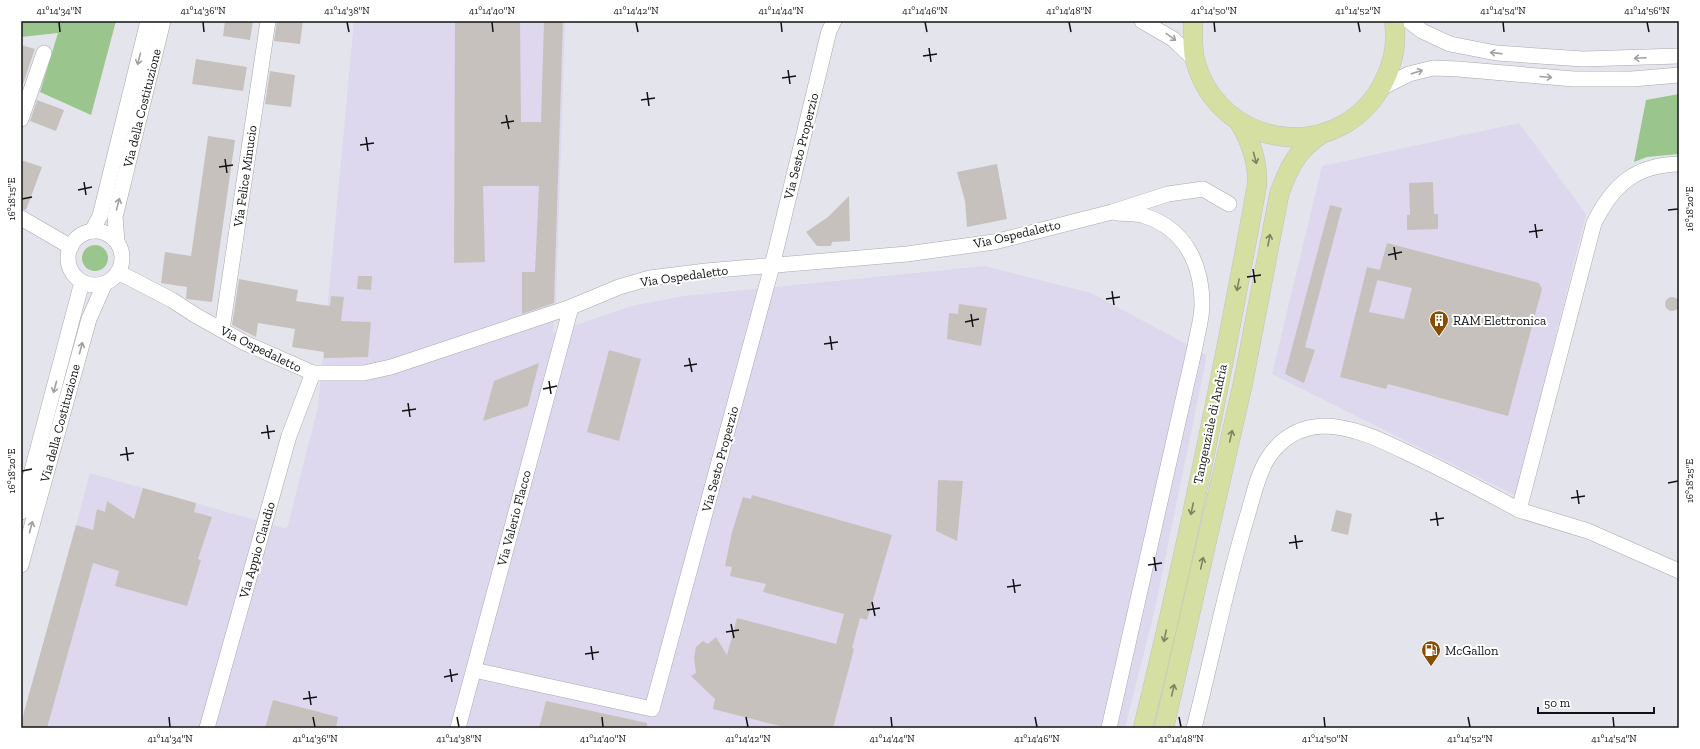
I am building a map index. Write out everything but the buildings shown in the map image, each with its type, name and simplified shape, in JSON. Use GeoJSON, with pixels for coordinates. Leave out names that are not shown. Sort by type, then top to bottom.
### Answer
{"type":"FeatureCollection","features":[{"type":"Feature","properties":{"kind":"main road","name":"Tangenziale di Andria"},"geometry":{"type":"LineString","coordinates":[[1194,21],[1192,40],[1195,60],[1204,84],[1219,106],[1239,122],[1258,132],[1278,137],[1299,138],[1320,135],[1339,128],[1370,104],[1381,88],[1390,67],[1395,46],[1394,21]]}},
{"type":"Feature","properties":{"kind":"main road","name":"Tangenziale di Andria"},"geometry":{"type":"LineString","coordinates":[[1143,728],[1161,655],[1212,414],[1257,185],[1256,162],[1248,136],[1239,122]]}},
{"type":"Feature","properties":{"kind":"main road","name":"Tangenziale di Andria"},"geometry":{"type":"LineString","coordinates":[[1164,728],[1243,383],[1279,195],[1295,158],[1309,142],[1320,135]]}},
{"type":"Feature","properties":{"kind":"street","name":"Via della Costituzione"},"geometry":{"type":"LineString","coordinates":[[92,231],[100,216],[148,21]]}},
{"type":"Feature","properties":{"kind":"street","name":"Via della Costituzione"},"geometry":{"type":"LineString","coordinates":[[21,565],[89,319],[105,283],[118,272],[122,260],[117,242],[115,217],[163,21]]}},
{"type":"Feature","properties":{"kind":"street","name":"Via Felice Minucio"},"geometry":{"type":"LineString","coordinates":[[222,330],[268,21]]}},
{"type":"Feature","properties":{"kind":"street"},"geometry":{"type":"LineString","coordinates":[[1142,21],[1174,39],[1195,60]]}},
{"type":"Feature","properties":{"kind":"street"},"geometry":{"type":"LineString","coordinates":[[1409,21],[1422,31],[1450,44],[1496,53],[1583,59],[1679,56]]}},
{"type":"Feature","properties":{"kind":"street","name":"Via Sesto Properzio"},"geometry":{"type":"LineString","coordinates":[[474,670],[652,709],[772,266],[830,24]]}},
{"type":"Feature","properties":{"kind":"street"},"geometry":{"type":"LineString","coordinates":[[21,119],[44,53]]}},
{"type":"Feature","properties":{"kind":"street"},"geometry":{"type":"LineString","coordinates":[[1381,88],[1409,74],[1433,68],[1458,68],[1580,79],[1625,79],[1679,75]]}},
{"type":"Feature","properties":{"kind":"street"},"geometry":{"type":"LineString","coordinates":[[1519,510],[1594,223],[1607,199],[1618,186],[1628,178],[1653,167],[1679,164]]}},
{"type":"Feature","properties":{"kind":"street","name":"Via Ospedaletto"},"geometry":{"type":"LineString","coordinates":[[118,272],[172,300],[222,330],[284,362],[313,373],[364,373],[391,368],[571,307],[619,287],[650,278],[706,271],[907,254],[994,242],[1112,212],[1168,194],[1203,188],[1229,204]]}},
{"type":"Feature","properties":{"kind":"street"},"geometry":{"type":"LineString","coordinates":[[1109,728],[1195,347],[1202,305],[1199,271],[1185,243],[1165,226],[1144,216],[1112,212]]}},
{"type":"Feature","properties":{"kind":"street"},"geometry":{"type":"LineString","coordinates":[[21,218],[70,247]]}},
{"type":"Feature","properties":{"kind":"street"},"geometry":{"type":"LineString","coordinates":[[105,283],[92,285],[82,282],[72,273],[68,256],[70,247],[77,238],[92,231],[104,233],[117,242]]}},
{"type":"Feature","properties":{"kind":"street","name":"Via della Costituzione"},"geometry":{"type":"LineString","coordinates":[[21,512],[82,282]]}},
{"type":"Feature","properties":{"kind":"street","name":"Via Valerio Flacco"},"geometry":{"type":"LineString","coordinates":[[458,728],[571,307]]}},
{"type":"Feature","properties":{"kind":"street","name":"Via Appio Claudio"},"geometry":{"type":"LineString","coordinates":[[207,728],[289,436],[313,373]]}},
{"type":"Feature","properties":{"kind":"street"},"geometry":{"type":"LineString","coordinates":[[1194,728],[1241,537],[1259,478],[1268,458],[1284,440],[1298,430],[1323,426],[1346,429],[1384,442],[1447,472],[1519,510],[1588,530],[1679,571]]}},
{"type":"Feature","properties":{"kind":"shaded area"},"geometry":{"type":"Polygon","coordinates":[[[354,21],[565,21],[556,302],[553,333],[631,306],[684,296],[985,266],[1091,293],[1207,355],[1154,613],[1125,728],[22,728],[90,473],[287,529],[318,407],[354,21]]]}},
{"type":"Feature","properties":{"kind":"shaded area"},"geometry":{"type":"Polygon","coordinates":[[[1519,123],[1586,214],[1516,496],[1272,374],[1322,166],[1519,123]]]}},
{"type":"Feature","properties":{"kind":"green space"},"geometry":{"type":"Polygon","coordinates":[[[21,21],[116,21],[91,115],[40,92],[58,33],[21,37],[21,21]]]}},
{"type":"Feature","properties":{"kind":"green space"},"geometry":{"type":"Polygon","coordinates":[[[1679,94],[1679,154],[1647,157],[1634,162],[1646,100],[1679,94]]]}},
{"type":"Feature","properties":{"kind":"green space"},"geometry":{"type":"Polygon","coordinates":[[[95,245],[104,249],[108,258],[104,267],[95,271],[86,267],[82,258],[86,249],[95,245]]]}},
{"type":"Feature","properties":{"kind":"place","name":"RAM Elettronica"},"geometry":{"type":"Point","coordinates":[1439,337]}},
{"type":"Feature","properties":{"kind":"place","name":"McGallon"},"geometry":{"type":"Point","coordinates":[1431,667]}}]}
